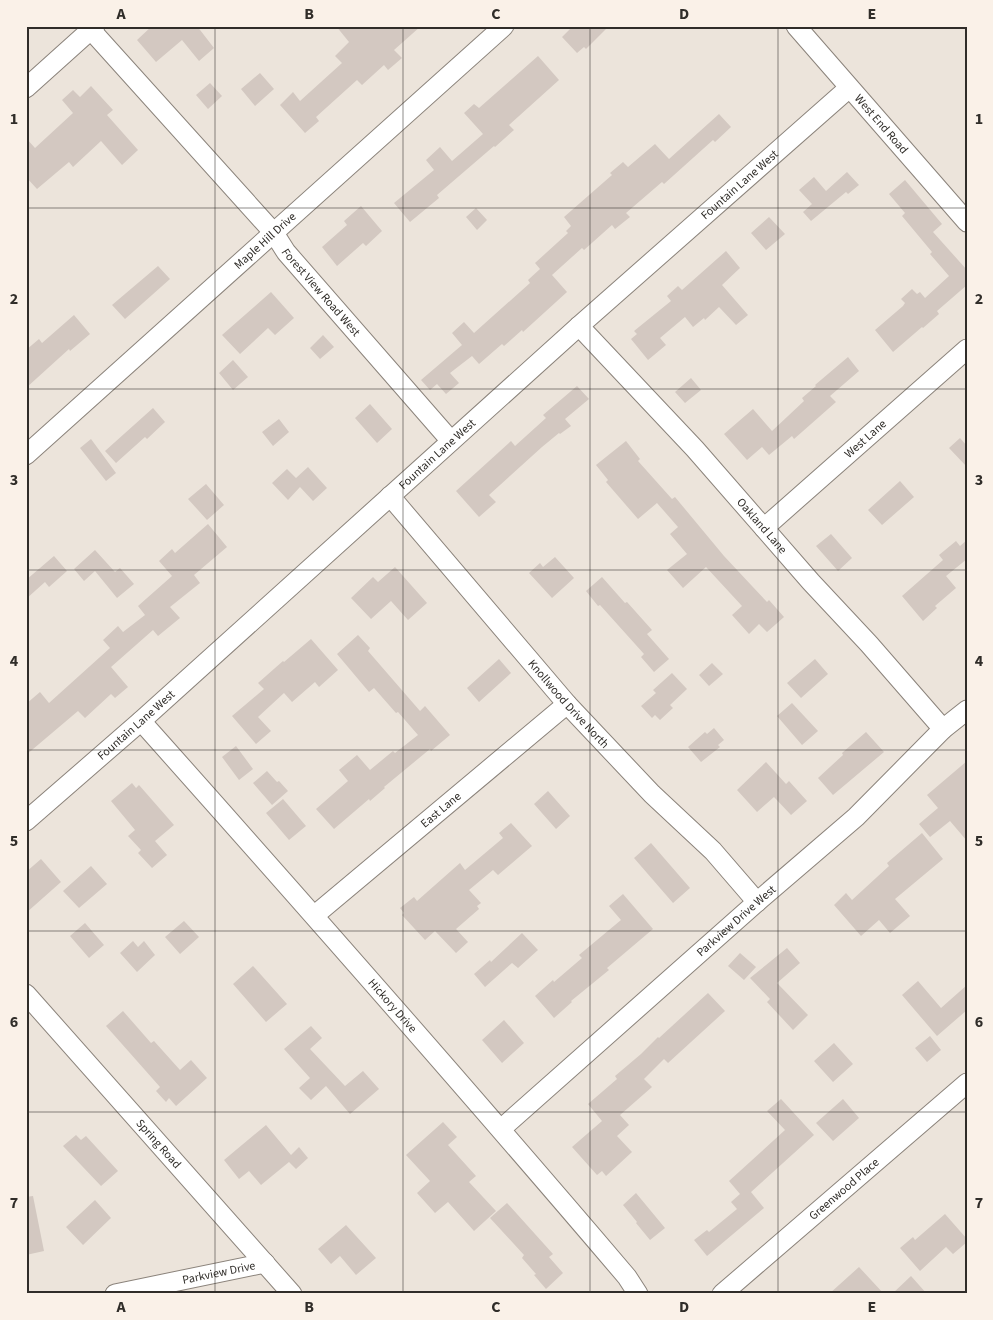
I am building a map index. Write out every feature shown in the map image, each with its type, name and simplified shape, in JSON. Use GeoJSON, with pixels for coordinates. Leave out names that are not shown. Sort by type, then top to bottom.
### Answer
{"type":"FeatureCollection","features":[{"type":"Feature","properties":{"kind":"street","name":"Maple Hill Drive"},"geometry":{"type":"LineString","coordinates":[[26,455],[504,26]]}},
{"type":"Feature","properties":{"kind":"street","name":"West End Road"},"geometry":{"type":"LineString","coordinates":[[796,26],[967,222]]}},
{"type":"Feature","properties":{"kind":"street","name":"Forest View Road West"},"geometry":{"type":"LineString","coordinates":[[93,28],[274,233],[286,252],[451,440]]}},
{"type":"Feature","properties":{"kind":"street"},"geometry":{"type":"LineString","coordinates":[[26,88],[93,28]]}},
{"type":"Feature","properties":{"kind":"street","name":"Fountain Lane West"},"geometry":{"type":"LineString","coordinates":[[26,821],[141,721],[578,326],[849,88]]}},
{"type":"Feature","properties":{"kind":"street","name":"Oakland Lane"},"geometry":{"type":"LineString","coordinates":[[578,326],[695,449],[943,729]]}},
{"type":"Feature","properties":{"kind":"street","name":"West Lane"},"geometry":{"type":"LineString","coordinates":[[764,528],[967,349]]}},
{"type":"Feature","properties":{"kind":"street","name":"Knollwood Drive North"},"geometry":{"type":"LineString","coordinates":[[390,496],[567,704],[652,794],[713,851],[757,902]]}},
{"type":"Feature","properties":{"kind":"street","name":"East Lane"},"geometry":{"type":"LineString","coordinates":[[314,915],[567,704]]}},
{"type":"Feature","properties":{"kind":"street","name":"Parkview Drive West"},"geometry":{"type":"LineString","coordinates":[[501,1129],[757,902],[856,817],[943,729],[967,710]]}},
{"type":"Feature","properties":{"kind":"street","name":"Hickory Drive"},"geometry":{"type":"LineString","coordinates":[[141,721],[501,1129],[627,1277],[638,1294]]}},
{"type":"Feature","properties":{"kind":"street","name":"Spring Road"},"geometry":{"type":"LineString","coordinates":[[26,994],[292,1294]]}},
{"type":"Feature","properties":{"kind":"street","name":"Greenwood Place"},"geometry":{"type":"LineString","coordinates":[[722,1294],[967,1082]]}},
{"type":"Feature","properties":{"kind":"street","name":"Parkview Drive"},"geometry":{"type":"LineString","coordinates":[[115,1294],[265,1263]]}},
{"type":"Feature","properties":{"kind":"building"},"geometry":{"type":"Polygon","coordinates":[[[152,26],[197,26],[214,48],[199,61],[182,40],[156,62],[137,40],[152,26]]]}},
{"type":"Feature","properties":{"kind":"building"},"geometry":{"type":"Polygon","coordinates":[[[336,26],[421,26],[394,50],[402,58],[388,70],[384,65],[362,85],[357,80],[316,117],[319,121],[305,133],[280,105],[293,92],[300,101],[342,63],[335,56],[349,42],[336,26]]]}},
{"type":"Feature","properties":{"kind":"building"},"geometry":{"type":"Polygon","coordinates":[[[573,26],[609,26],[586,49],[584,47],[577,53],[562,37],[573,26]]]}},
{"type":"Feature","properties":{"kind":"building"},"geometry":{"type":"Polygon","coordinates":[[[538,56],[559,80],[509,125],[514,130],[437,195],[439,198],[410,222],[394,203],[434,170],[426,160],[440,147],[452,161],[483,134],[464,113],[474,104],[479,108],[538,56]]]}},
{"type":"Feature","properties":{"kind":"building"},"geometry":{"type":"Polygon","coordinates":[[[260,73],[274,89],[255,106],[241,89],[260,73]]]}},
{"type":"Feature","properties":{"kind":"building"},"geometry":{"type":"Polygon","coordinates":[[[210,83],[222,96],[208,109],[196,95],[210,83]]]}},
{"type":"Feature","properties":{"kind":"building"},"geometry":{"type":"Polygon","coordinates":[[[91,86],[113,110],[107,115],[138,150],[122,165],[101,141],[73,167],[69,162],[37,189],[26,177],[26,138],[35,148],[73,113],[62,100],[73,90],[80,97],[91,86]]]}},
{"type":"Feature","properties":{"kind":"building"},"geometry":{"type":"Polygon","coordinates":[[[719,114],[731,127],[715,142],[713,140],[664,184],[662,182],[626,213],[630,217],[615,229],[612,225],[584,250],[582,248],[552,275],[567,292],[523,332],[522,330],[504,346],[502,344],[479,364],[472,356],[450,373],[459,383],[446,394],[437,384],[430,390],[421,380],[462,345],[452,333],[464,322],[474,333],[530,283],[528,280],[540,269],[535,263],[568,233],[566,231],[571,226],[564,217],[612,175],[610,173],[623,162],[628,167],[655,144],[669,159],[719,114]]]}},
{"type":"Feature","properties":{"kind":"building"},"geometry":{"type":"Polygon","coordinates":[[[847,172],[859,185],[848,194],[846,192],[811,221],[803,212],[812,204],[799,190],[814,177],[826,191],[847,172]]]}},
{"type":"Feature","properties":{"kind":"building"},"geometry":{"type":"Polygon","coordinates":[[[905,180],[942,224],[933,232],[967,270],[967,285],[937,311],[939,314],[893,352],[875,330],[903,306],[905,303],[901,299],[912,289],[917,294],[920,292],[925,298],[949,276],[902,216],[905,213],[889,194],[905,180]]]}},
{"type":"Feature","properties":{"kind":"building"},"geometry":{"type":"Polygon","coordinates":[[[361,206],[382,231],[366,246],[363,243],[337,266],[322,247],[347,225],[344,221],[361,206]]]}},
{"type":"Feature","properties":{"kind":"building"},"geometry":{"type":"Polygon","coordinates":[[[476,208],[487,220],[477,230],[466,217],[476,208]]]}},
{"type":"Feature","properties":{"kind":"building"},"geometry":{"type":"Polygon","coordinates":[[[769,217],[785,234],[766,250],[751,233],[769,217]]]}},
{"type":"Feature","properties":{"kind":"building"},"geometry":{"type":"Polygon","coordinates":[[[726,251],[740,268],[722,285],[748,315],[736,325],[719,307],[705,320],[704,318],[693,327],[685,317],[660,338],[666,345],[648,360],[631,339],[637,334],[634,331],[671,301],[667,296],[678,286],[682,290],[726,251]]]}},
{"type":"Feature","properties":{"kind":"building"},"geometry":{"type":"Polygon","coordinates":[[[158,266],[170,279],[125,319],[112,305],[158,266]]]}},
{"type":"Feature","properties":{"kind":"building"},"geometry":{"type":"Polygon","coordinates":[[[271,292],[294,318],[275,335],[268,328],[240,354],[222,335],[271,292]]]}},
{"type":"Feature","properties":{"kind":"building"},"geometry":{"type":"Polygon","coordinates":[[[74,315],[90,334],[70,351],[69,349],[26,388],[26,350],[39,339],[42,343],[74,315]]]}},
{"type":"Feature","properties":{"kind":"building"},"geometry":{"type":"Polygon","coordinates":[[[323,335],[334,347],[320,359],[310,348],[323,335]]]}},
{"type":"Feature","properties":{"kind":"building"},"geometry":{"type":"Polygon","coordinates":[[[848,357],[859,371],[830,396],[836,402],[794,439],[792,436],[769,455],[762,447],[747,460],[724,434],[753,409],[772,431],[804,401],[802,398],[815,385],[848,357]]]}},
{"type":"Feature","properties":{"kind":"building"},"geometry":{"type":"Polygon","coordinates":[[[233,360],[248,377],[233,390],[219,373],[233,360]]]}},
{"type":"Feature","properties":{"kind":"building"},"geometry":{"type":"Polygon","coordinates":[[[691,378],[701,390],[685,403],[675,392],[691,378]]]}},
{"type":"Feature","properties":{"kind":"building"},"geometry":{"type":"Polygon","coordinates":[[[577,386],[589,399],[565,419],[571,426],[542,447],[489,495],[496,502],[479,517],[456,491],[511,441],[515,446],[546,418],[543,415],[577,386]]]}},
{"type":"Feature","properties":{"kind":"building"},"geometry":{"type":"Polygon","coordinates":[[[370,404],[392,429],[377,443],[355,418],[370,404]]]}},
{"type":"Feature","properties":{"kind":"building"},"geometry":{"type":"Polygon","coordinates":[[[153,408],[165,422],[116,463],[105,451],[153,408]]]}},
{"type":"Feature","properties":{"kind":"building"},"geometry":{"type":"Polygon","coordinates":[[[279,419],[289,432],[273,446],[262,432],[279,419]]]}},
{"type":"Feature","properties":{"kind":"building"},"geometry":{"type":"Polygon","coordinates":[[[960,438],[967,446],[967,467],[949,448],[960,438]]]}},
{"type":"Feature","properties":{"kind":"building"},"geometry":{"type":"Polygon","coordinates":[[[91,439],[116,473],[106,481],[80,448],[91,439]]]}},
{"type":"Feature","properties":{"kind":"building"},"geometry":{"type":"Polygon","coordinates":[[[626,441],[640,459],[638,461],[672,499],[675,497],[724,556],[767,602],[769,600],[784,617],[767,632],[759,624],[749,634],[732,615],[742,606],[706,567],[683,588],[667,570],[687,554],[670,534],[678,527],[657,503],[638,519],[606,482],[608,480],[596,465],[626,441]]]}},
{"type":"Feature","properties":{"kind":"building"},"geometry":{"type":"Polygon","coordinates":[[[308,467],[327,488],[313,501],[300,487],[288,500],[272,483],[287,469],[296,478],[308,467]]]}},
{"type":"Feature","properties":{"kind":"building"},"geometry":{"type":"Polygon","coordinates":[[[900,481],[914,497],[882,525],[868,510],[900,481]]]}},
{"type":"Feature","properties":{"kind":"building"},"geometry":{"type":"Polygon","coordinates":[[[206,484],[224,505],[207,520],[188,499],[206,484]]]}},
{"type":"Feature","properties":{"kind":"building"},"geometry":{"type":"Polygon","coordinates":[[[208,524],[227,547],[194,575],[200,583],[170,607],[180,618],[158,636],[153,630],[111,667],[128,687],[115,698],[111,694],[85,718],[78,711],[26,755],[26,704],[40,692],[49,703],[110,648],[103,640],[118,626],[123,632],[145,615],[138,606],[172,576],[159,561],[172,549],[175,553],[208,524]]]}},
{"type":"Feature","properties":{"kind":"building"},"geometry":{"type":"Polygon","coordinates":[[[831,534],[852,558],[838,571],[816,546],[831,534]]]}},
{"type":"Feature","properties":{"kind":"building"},"geometry":{"type":"Polygon","coordinates":[[[967,540],[967,559],[946,576],[956,588],[935,606],[937,608],[923,621],[902,596],[943,560],[939,555],[956,541],[960,546],[967,540]]]}},
{"type":"Feature","properties":{"kind":"building"},"geometry":{"type":"Polygon","coordinates":[[[95,550],[115,572],[120,568],[134,584],[117,598],[95,571],[84,581],[74,569],[95,550]]]}},
{"type":"Feature","properties":{"kind":"building"},"geometry":{"type":"Polygon","coordinates":[[[54,556],[67,571],[49,587],[45,582],[26,599],[26,580],[54,556]]]}},
{"type":"Feature","properties":{"kind":"building"},"geometry":{"type":"Polygon","coordinates":[[[555,557],[574,578],[552,598],[529,573],[540,563],[543,567],[555,557]]]}},
{"type":"Feature","properties":{"kind":"building"},"geometry":{"type":"Polygon","coordinates":[[[395,567],[427,603],[408,620],[391,601],[371,619],[351,598],[373,577],[378,582],[395,567]]]}},
{"type":"Feature","properties":{"kind":"building"},"geometry":{"type":"Polygon","coordinates":[[[602,577],[652,630],[647,634],[669,659],[654,672],[641,657],[644,654],[586,591],[602,577]]]}},
{"type":"Feature","properties":{"kind":"building"},"geometry":{"type":"Polygon","coordinates":[[[358,635],[370,648],[368,651],[420,711],[425,706],[450,735],[431,751],[430,749],[370,801],[369,799],[334,829],[316,809],[348,781],[339,770],[357,755],[370,770],[393,751],[395,753],[418,735],[374,688],[369,692],[337,654],[358,635]]]}},
{"type":"Feature","properties":{"kind":"building"},"geometry":{"type":"Polygon","coordinates":[[[311,639],[338,670],[319,687],[315,682],[292,702],[284,693],[258,717],[271,731],[256,744],[232,716],[264,689],[258,683],[311,639]]]}},
{"type":"Feature","properties":{"kind":"building"},"geometry":{"type":"Polygon","coordinates":[[[499,659],[511,673],[479,702],[467,688],[499,659]]]}},
{"type":"Feature","properties":{"kind":"building"},"geometry":{"type":"Polygon","coordinates":[[[815,659],[828,674],[801,698],[787,683],[815,659]]]}},
{"type":"Feature","properties":{"kind":"building"},"geometry":{"type":"Polygon","coordinates":[[[712,663],[723,674],[709,686],[699,675],[712,663]]]}},
{"type":"Feature","properties":{"kind":"building"},"geometry":{"type":"Polygon","coordinates":[[[672,673],[687,689],[670,705],[673,708],[660,720],[655,715],[652,718],[641,706],[656,693],[653,690],[672,673]]]}},
{"type":"Feature","properties":{"kind":"building"},"geometry":{"type":"Polygon","coordinates":[[[792,703],[818,731],[802,745],[777,716],[792,703]]]}},
{"type":"Feature","properties":{"kind":"building"},"geometry":{"type":"Polygon","coordinates":[[[714,728],[724,740],[718,745],[720,747],[701,762],[688,747],[705,732],[707,734],[714,728]]]}},
{"type":"Feature","properties":{"kind":"building"},"geometry":{"type":"Polygon","coordinates":[[[866,732],[884,752],[833,795],[818,778],[866,732]]]}},
{"type":"Feature","properties":{"kind":"building"},"geometry":{"type":"Polygon","coordinates":[[[236,746],[253,769],[239,780],[222,757],[236,746]]]}},
{"type":"Feature","properties":{"kind":"building"},"geometry":{"type":"Polygon","coordinates":[[[967,761],[967,841],[950,821],[930,837],[919,824],[938,808],[927,795],[967,761]]]}},
{"type":"Feature","properties":{"kind":"building"},"geometry":{"type":"Polygon","coordinates":[[[766,762],[786,784],[789,781],[807,801],[791,815],[774,797],[757,812],[737,790],[766,762]]]}},
{"type":"Feature","properties":{"kind":"building"},"geometry":{"type":"Polygon","coordinates":[[[267,771],[288,791],[272,805],[253,783],[267,771]]]}},
{"type":"Feature","properties":{"kind":"building"},"geometry":{"type":"Polygon","coordinates":[[[132,783],[136,788],[139,785],[174,825],[155,841],[167,855],[152,868],[138,853],[141,850],[128,836],[135,830],[111,801],[132,783]]]}},
{"type":"Feature","properties":{"kind":"building"},"geometry":{"type":"Polygon","coordinates":[[[548,791],[570,816],[556,829],[534,804],[548,791]]]}},
{"type":"Feature","properties":{"kind":"building"},"geometry":{"type":"Polygon","coordinates":[[[283,799],[306,826],[289,840],[266,813],[283,799]]]}},
{"type":"Feature","properties":{"kind":"building"},"geometry":{"type":"Polygon","coordinates":[[[511,823],[532,846],[498,875],[493,870],[469,890],[481,903],[477,906],[479,909],[456,929],[468,942],[456,953],[435,931],[425,940],[402,915],[404,913],[400,908],[414,897],[417,901],[460,863],[465,870],[503,838],[499,833],[511,823]]]}},
{"type":"Feature","properties":{"kind":"building"},"geometry":{"type":"Polygon","coordinates":[[[922,833],[943,859],[895,899],[910,916],[890,933],[879,920],[861,936],[834,905],[846,893],[852,900],[889,866],[887,863],[922,833]]]}},
{"type":"Feature","properties":{"kind":"building"},"geometry":{"type":"Polygon","coordinates":[[[651,843],[690,888],[673,903],[634,858],[651,843]]]}},
{"type":"Feature","properties":{"kind":"building"},"geometry":{"type":"Polygon","coordinates":[[[41,859],[61,882],[26,913],[26,872],[41,859]]]}},
{"type":"Feature","properties":{"kind":"building"},"geometry":{"type":"Polygon","coordinates":[[[91,866],[107,884],[79,908],[63,891],[91,866]]]}},
{"type":"Feature","properties":{"kind":"building"},"geometry":{"type":"Polygon","coordinates":[[[623,894],[653,929],[607,968],[609,970],[571,1001],[554,1018],[535,996],[582,958],[579,955],[621,920],[609,906],[623,894]]]}},
{"type":"Feature","properties":{"kind":"building"},"geometry":{"type":"Polygon","coordinates":[[[184,921],[199,937],[180,954],[165,937],[184,921]]]}},
{"type":"Feature","properties":{"kind":"building"},"geometry":{"type":"Polygon","coordinates":[[[85,923],[104,945],[89,958],[70,936],[85,923]]]}},
{"type":"Feature","properties":{"kind":"building"},"geometry":{"type":"Polygon","coordinates":[[[522,933],[538,950],[518,968],[512,963],[485,987],[474,974],[490,960],[491,962],[522,933]]]}},
{"type":"Feature","properties":{"kind":"building"},"geometry":{"type":"Polygon","coordinates":[[[133,941],[138,947],[144,941],[155,955],[137,972],[120,953],[133,941]]]}},
{"type":"Feature","properties":{"kind":"building"},"geometry":{"type":"Polygon","coordinates":[[[787,948],[800,963],[777,983],[808,1015],[793,1030],[767,1002],[770,999],[750,978],[787,948]]]}},
{"type":"Feature","properties":{"kind":"building"},"geometry":{"type":"Polygon","coordinates":[[[740,953],[756,967],[744,980],[728,966],[740,953]]]}},
{"type":"Feature","properties":{"kind":"building"},"geometry":{"type":"Polygon","coordinates":[[[253,966],[287,1004],[266,1022],[233,984],[253,966]]]}},
{"type":"Feature","properties":{"kind":"building"},"geometry":{"type":"Polygon","coordinates":[[[918,981],[941,1008],[967,985],[967,1010],[937,1036],[902,995],[918,981]]]}},
{"type":"Feature","properties":{"kind":"building"},"geometry":{"type":"Polygon","coordinates":[[[708,993],[725,1011],[668,1063],[664,1059],[644,1079],[652,1087],[620,1115],[629,1125],[617,1136],[632,1152],[606,1176],[602,1171],[597,1175],[572,1147],[602,1121],[588,1104],[617,1079],[615,1076],[708,993]]]}},
{"type":"Feature","properties":{"kind":"building"},"geometry":{"type":"Polygon","coordinates":[[[123,1011],[151,1043],[154,1041],[180,1070],[191,1060],[207,1078],[176,1106],[169,1098],[166,1102],[156,1091],[160,1087],[106,1026],[123,1011]]]}},
{"type":"Feature","properties":{"kind":"building"},"geometry":{"type":"Polygon","coordinates":[[[504,1020],[524,1043],[502,1063],[482,1040],[504,1020]]]}},
{"type":"Feature","properties":{"kind":"building"},"geometry":{"type":"Polygon","coordinates":[[[311,1026],[322,1038],[310,1049],[345,1086],[363,1071],[379,1089],[350,1114],[326,1086],[311,1100],[299,1088],[310,1078],[284,1049],[311,1026]]]}},
{"type":"Feature","properties":{"kind":"building"},"geometry":{"type":"Polygon","coordinates":[[[930,1036],[941,1050],[927,1062],[915,1048],[930,1036]]]}},
{"type":"Feature","properties":{"kind":"building"},"geometry":{"type":"Polygon","coordinates":[[[834,1043],[853,1064],[833,1082],[814,1061],[834,1043]]]}},
{"type":"Feature","properties":{"kind":"building"},"geometry":{"type":"Polygon","coordinates":[[[781,1099],[814,1135],[751,1192],[764,1208],[707,1256],[694,1240],[707,1230],[709,1232],[737,1209],[731,1202],[740,1194],[729,1181],[785,1130],[767,1111],[781,1099]]]}},
{"type":"Feature","properties":{"kind":"building"},"geometry":{"type":"Polygon","coordinates":[[[843,1099],[859,1118],[833,1141],[816,1123],[843,1099]]]}},
{"type":"Feature","properties":{"kind":"building"},"geometry":{"type":"Polygon","coordinates":[[[443,1122],[457,1137],[448,1145],[476,1176],[469,1182],[496,1211],[474,1231],[448,1202],[435,1213],[417,1193],[430,1181],[406,1155],[443,1122]]]}},
{"type":"Feature","properties":{"kind":"building"},"geometry":{"type":"Polygon","coordinates":[[[266,1125],[291,1155],[299,1147],[308,1158],[296,1169],[289,1162],[261,1185],[249,1171],[239,1179],[224,1160],[266,1125]]]}},
{"type":"Feature","properties":{"kind":"building"},"geometry":{"type":"Polygon","coordinates":[[[76,1135],[81,1140],[86,1136],[118,1171],[101,1186],[63,1146],[76,1135]]]}},
{"type":"Feature","properties":{"kind":"building"},"geometry":{"type":"Polygon","coordinates":[[[636,1193],[665,1228],[650,1240],[623,1205],[636,1193]]]}},
{"type":"Feature","properties":{"kind":"building"},"geometry":{"type":"Polygon","coordinates":[[[33,1196],[44,1251],[26,1255],[26,1197],[33,1196]]]}},
{"type":"Feature","properties":{"kind":"building"},"geometry":{"type":"Polygon","coordinates":[[[95,1200],[111,1218],[83,1245],[66,1227],[95,1200]]]}},
{"type":"Feature","properties":{"kind":"building"},"geometry":{"type":"Polygon","coordinates":[[[507,1203],[553,1254],[549,1257],[563,1273],[546,1289],[522,1258],[524,1255],[490,1218],[507,1203]]]}},
{"type":"Feature","properties":{"kind":"building"},"geometry":{"type":"Polygon","coordinates":[[[945,1214],[967,1239],[967,1242],[953,1254],[946,1247],[920,1271],[900,1248],[913,1237],[915,1240],[945,1214]]]}},
{"type":"Feature","properties":{"kind":"building"},"geometry":{"type":"Polygon","coordinates":[[[346,1225],[376,1258],[356,1275],[340,1256],[331,1264],[318,1249],[346,1225]]]}},
{"type":"Feature","properties":{"kind":"building"},"geometry":{"type":"Polygon","coordinates":[[[859,1267],[884,1294],[829,1294],[859,1267]]]}},
{"type":"Feature","properties":{"kind":"building"},"geometry":{"type":"Polygon","coordinates":[[[911,1276],[927,1294],[892,1294],[911,1276]]]}}]}
